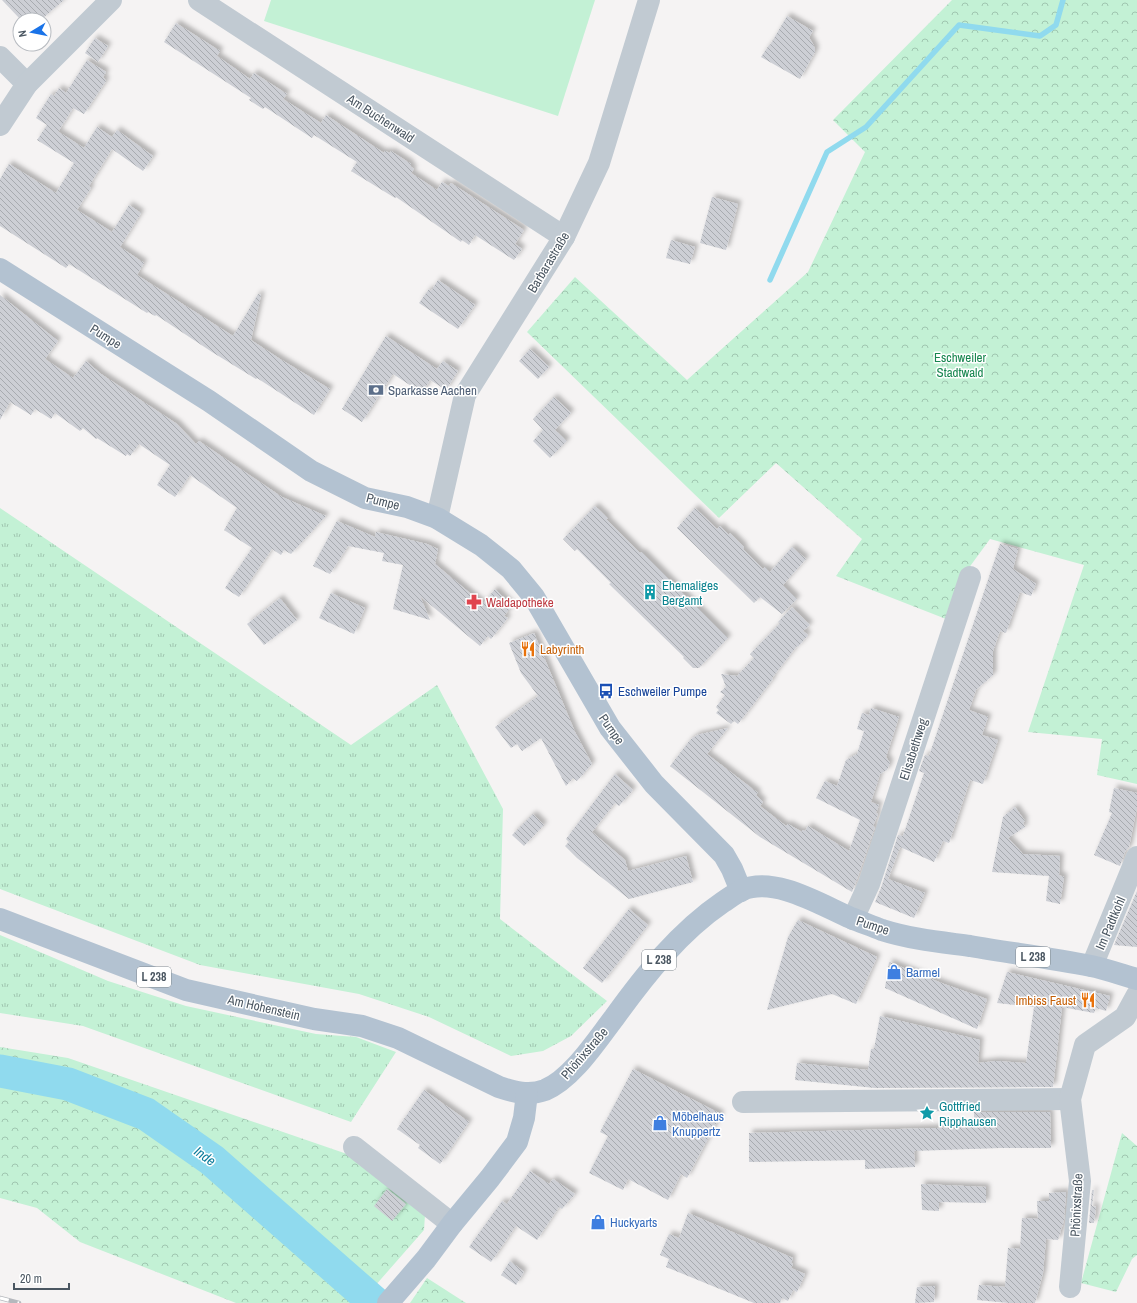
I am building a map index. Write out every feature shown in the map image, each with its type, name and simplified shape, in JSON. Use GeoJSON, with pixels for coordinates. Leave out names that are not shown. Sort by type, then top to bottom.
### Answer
{"type":"FeatureCollection","features":[{"type":"Feature","properties":{"kind":"main road","name":"Pumpe"},"geometry":{"type":"LineString","coordinates":[[0,269],[209,401],[311,471],[365,498],[407,507],[437,518],[481,545],[511,569],[534,597],[610,728],[654,784],[724,855],[742,891],[759,887],[779,889],[801,895],[853,919],[884,930],[929,940],[1092,966],[1137,979]]}},
{"type":"Feature","properties":{"kind":"main road","name":"Phönixstraße"},"geometry":{"type":"LineString","coordinates":[[527,1094],[546,1090],[564,1078],[580,1062],[655,964],[684,934],[704,917],[742,891]]}},
{"type":"Feature","properties":{"kind":"main road","name":"Am Hohenstein"},"geometry":{"type":"LineString","coordinates":[[0,919],[186,990],[314,1019],[362,1026],[398,1038],[515,1093],[527,1094]]}},
{"type":"Feature","properties":{"kind":"main road"},"geometry":{"type":"LineString","coordinates":[[388,1303],[426,1259],[517,1142],[524,1118],[527,1094]]}},
{"type":"Feature","properties":{"kind":"street"},"geometry":{"type":"LineString","coordinates":[[0,125],[27,84],[111,0]]}},
{"type":"Feature","properties":{"kind":"street","name":"Am Buchenwald"},"geometry":{"type":"LineString","coordinates":[[199,0],[564,237]]}},
{"type":"Feature","properties":{"kind":"street","name":"Barbarastraße"},"geometry":{"type":"LineString","coordinates":[[437,518],[465,395],[564,237],[598,163],[649,0]]}},
{"type":"Feature","properties":{"kind":"street"},"geometry":{"type":"LineString","coordinates":[[0,57],[27,84]]}},
{"type":"Feature","properties":{"kind":"street","name":"Elisabethweg"},"geometry":{"type":"LineString","coordinates":[[853,919],[869,884],[970,577]]}},
{"type":"Feature","properties":{"kind":"street","name":"Im Padtkohl"},"geometry":{"type":"LineString","coordinates":[[1092,966],[1137,857]]}},
{"type":"Feature","properties":{"kind":"street","name":"Phönixstraße"},"geometry":{"type":"LineString","coordinates":[[1070,1287],[1080,1181],[1070,1099],[1085,1045],[1125,1016],[1137,994]]}},
{"type":"Feature","properties":{"kind":"street"},"geometry":{"type":"LineString","coordinates":[[743,1102],[1070,1099]]}},
{"type":"Feature","properties":{"kind":"street"},"geometry":{"type":"LineString","coordinates":[[354,1147],[452,1224]]}},
{"type":"Feature","properties":{"kind":"green space"},"geometry":{"type":"Polygon","coordinates":[[[271,0],[595,0],[558,116],[264,21],[271,0]]]}},
{"type":"Feature","properties":{"kind":"green space","name":"Eschweiler Stadtwald"},"geometry":{"type":"Polygon","coordinates":[[[952,0],[1137,0],[1137,784],[1097,775],[1102,739],[1028,732],[1084,565],[990,539],[960,580],[946,619],[836,576],[862,539],[776,463],[719,518],[527,332],[575,277],[687,380],[808,272],[865,152],[833,120],[952,0]]]}},
{"type":"Feature","properties":{"kind":"green space"},"geometry":{"type":"Polygon","coordinates":[[[0,508],[351,745],[437,685],[503,809],[500,919],[607,1001],[571,1036],[543,1051],[511,1056],[429,1017],[359,994],[200,965],[0,889],[0,508]]]}},
{"type":"Feature","properties":{"kind":"green space"},"geometry":{"type":"Polygon","coordinates":[[[0,935],[108,981],[186,1006],[316,1034],[356,1037],[396,1052],[351,1122],[83,1026],[0,1013],[0,935]]]}},
{"type":"Feature","properties":{"kind":"green space"},"geometry":{"type":"Polygon","coordinates":[[[0,1047],[68,1058],[347,1154],[425,1215],[424,1230],[360,1303],[236,1303],[80,1242],[37,1208],[0,1198],[0,1047]]]}},
{"type":"Feature","properties":{"kind":"green space"},"geometry":{"type":"Polygon","coordinates":[[[1122,1133],[1137,1146],[1137,1255],[1132,1259],[1116,1292],[1081,1283],[1122,1133]]]}},
{"type":"Feature","properties":{"kind":"green space"},"geometry":{"type":"Polygon","coordinates":[[[427,1278],[466,1303],[410,1303],[427,1278]]]}},
{"type":"Feature","properties":{"kind":"building"},"geometry":{"type":"Polygon","coordinates":[[[2,0],[64,0],[50,12],[13,12],[2,0]]]}},
{"type":"Feature","properties":{"kind":"building"},"geometry":{"type":"Polygon","coordinates":[[[787,16],[813,31],[809,37],[815,48],[815,52],[800,79],[761,57],[787,16]]]}},
{"type":"Feature","properties":{"kind":"building"},"geometry":{"type":"Polygon","coordinates":[[[176,23],[220,51],[217,56],[250,79],[254,73],[287,94],[283,99],[321,123],[326,115],[384,153],[385,151],[390,153],[391,151],[411,164],[410,166],[414,169],[411,173],[437,190],[442,182],[449,186],[451,183],[524,230],[515,244],[522,249],[514,260],[475,235],[469,245],[462,240],[461,242],[396,197],[395,198],[351,171],[357,162],[314,135],[312,138],[265,107],[263,109],[249,100],[251,98],[164,42],[176,23]]]}},
{"type":"Feature","properties":{"kind":"building"},"geometry":{"type":"Polygon","coordinates":[[[95,38],[108,46],[98,62],[85,53],[95,38]]]}},
{"type":"Feature","properties":{"kind":"building"},"geometry":{"type":"Polygon","coordinates":[[[87,60],[106,72],[103,77],[106,81],[84,114],[73,108],[58,132],[84,148],[97,127],[112,137],[117,130],[153,156],[143,171],[112,149],[89,186],[91,188],[77,210],[112,232],[129,205],[141,213],[120,247],[144,263],[137,275],[233,336],[258,294],[261,295],[251,340],[330,389],[314,415],[257,378],[256,379],[212,352],[156,315],[147,313],[69,264],[66,268],[0,226],[0,179],[9,164],[56,193],[74,163],[37,140],[47,125],[36,118],[51,94],[54,96],[59,88],[66,93],[87,60]]]}},
{"type":"Feature","properties":{"kind":"building"},"geometry":{"type":"Polygon","coordinates":[[[712,197],[738,204],[726,250],[700,243],[712,197]]]}},
{"type":"Feature","properties":{"kind":"building"},"geometry":{"type":"Polygon","coordinates":[[[671,240],[695,247],[690,264],[666,258],[671,240]]]}},
{"type":"Feature","properties":{"kind":"building"},"geometry":{"type":"Polygon","coordinates":[[[438,280],[475,305],[458,329],[419,303],[429,289],[431,291],[438,280]]]}},
{"type":"Feature","properties":{"kind":"building"},"geometry":{"type":"Polygon","coordinates":[[[0,295],[58,341],[45,359],[73,378],[86,361],[101,374],[177,424],[196,444],[199,441],[282,497],[326,516],[291,554],[284,550],[281,555],[272,549],[239,597],[225,588],[252,548],[224,530],[237,508],[190,475],[175,497],[157,485],[170,465],[139,444],[130,456],[127,454],[126,456],[97,438],[96,439],[83,428],[80,431],[55,413],[51,419],[35,409],[31,415],[10,402],[0,420],[0,295]]]}},
{"type":"Feature","properties":{"kind":"building"},"geometry":{"type":"Polygon","coordinates":[[[386,336],[437,369],[443,361],[458,371],[446,390],[430,380],[422,393],[393,374],[362,422],[342,409],[386,336]]]}},
{"type":"Feature","properties":{"kind":"building"},"geometry":{"type":"Polygon","coordinates":[[[530,349],[549,367],[538,379],[519,361],[530,349]]]}},
{"type":"Feature","properties":{"kind":"building"},"geometry":{"type":"Polygon","coordinates":[[[554,397],[571,413],[555,430],[567,441],[550,458],[533,441],[543,430],[533,419],[554,397]]]}},
{"type":"Feature","properties":{"kind":"building","name":"Ehemaliges Bergamt"},"geometry":{"type":"Polygon","coordinates":[[[595,506],[640,553],[642,552],[728,638],[699,668],[693,668],[683,658],[684,657],[609,584],[611,583],[577,549],[575,551],[563,539],[595,506]]]}},
{"type":"Feature","properties":{"kind":"building"},"geometry":{"type":"Polygon","coordinates":[[[695,508],[717,529],[720,526],[729,535],[730,533],[744,547],[743,549],[763,569],[765,567],[770,572],[792,547],[806,559],[783,585],[797,599],[782,614],[760,597],[754,603],[677,528],[695,508]]]}},
{"type":"Feature","properties":{"kind":"building"},"geometry":{"type":"Polygon","coordinates":[[[337,521],[375,537],[376,532],[427,544],[438,549],[435,564],[483,604],[495,589],[512,606],[504,616],[508,618],[491,639],[488,636],[480,646],[420,596],[430,620],[393,609],[403,565],[382,561],[384,553],[348,546],[330,574],[313,566],[337,521]]]}},
{"type":"Feature","properties":{"kind":"building"},"geometry":{"type":"Polygon","coordinates":[[[1000,544],[1018,549],[1013,569],[1036,584],[1031,596],[1020,592],[1006,633],[1000,631],[993,651],[993,675],[976,690],[969,710],[988,717],[982,735],[998,740],[983,784],[970,780],[949,843],[943,841],[934,862],[900,847],[888,879],[925,893],[914,918],[875,902],[898,835],[903,836],[924,773],[919,771],[925,755],[929,756],[1000,544]]]}},
{"type":"Feature","properties":{"kind":"building"},"geometry":{"type":"Polygon","coordinates":[[[331,593],[365,608],[354,634],[319,618],[331,593]]]}},
{"type":"Feature","properties":{"kind":"building"},"geometry":{"type":"Polygon","coordinates":[[[280,598],[297,620],[264,645],[247,624],[280,598]]]}},
{"type":"Feature","properties":{"kind":"building"},"geometry":{"type":"Polygon","coordinates":[[[792,607],[810,625],[803,631],[808,635],[798,647],[797,646],[738,724],[734,721],[731,724],[716,713],[719,710],[716,707],[725,695],[720,692],[726,687],[721,674],[737,676],[754,658],[750,654],[780,623],[778,622],[792,607]]]}},
{"type":"Feature","properties":{"kind":"building"},"geometry":{"type":"Polygon","coordinates":[[[534,633],[575,732],[592,764],[577,781],[573,778],[566,786],[541,738],[522,751],[517,744],[511,748],[495,727],[538,696],[521,673],[509,643],[534,633]]]}},
{"type":"Feature","properties":{"kind":"building"},"geometry":{"type":"Polygon","coordinates":[[[871,708],[899,717],[886,757],[890,763],[887,770],[880,774],[871,802],[879,805],[876,813],[878,814],[873,826],[875,827],[852,892],[760,837],[670,766],[690,740],[697,735],[728,728],[707,754],[758,793],[756,795],[763,802],[760,806],[786,826],[788,824],[802,832],[802,830],[805,831],[808,826],[849,851],[860,820],[816,798],[825,781],[837,786],[846,760],[857,754],[864,731],[857,729],[862,713],[869,715],[871,708]]]}},
{"type":"Feature","properties":{"kind":"building"},"geometry":{"type":"Polygon","coordinates":[[[615,774],[633,790],[619,806],[615,803],[592,832],[625,860],[628,871],[686,856],[693,882],[629,899],[577,858],[565,846],[569,842],[566,839],[615,774]]]}},
{"type":"Feature","properties":{"kind":"building"},"geometry":{"type":"Polygon","coordinates":[[[1114,788],[1137,793],[1137,807],[1129,847],[1125,852],[1120,866],[1094,855],[1112,813],[1109,812],[1114,788]]]}},
{"type":"Feature","properties":{"kind":"building"},"geometry":{"type":"Polygon","coordinates":[[[1015,807],[1025,821],[1023,823],[1025,827],[1008,838],[1023,854],[1060,856],[1059,875],[1064,877],[1060,904],[1046,901],[1049,876],[992,872],[1003,817],[1015,807]]]}},
{"type":"Feature","properties":{"kind":"building"},"geometry":{"type":"Polygon","coordinates":[[[533,814],[544,825],[524,846],[512,835],[533,814]]]}},
{"type":"Feature","properties":{"kind":"building"},"geometry":{"type":"Polygon","coordinates":[[[1137,891],[1137,947],[1114,945],[1137,891]]]}},
{"type":"Feature","properties":{"kind":"building"},"geometry":{"type":"Polygon","coordinates":[[[629,909],[648,925],[602,983],[583,968],[629,909]]]}},
{"type":"Feature","properties":{"kind":"building"},"geometry":{"type":"Polygon","coordinates":[[[798,920],[877,957],[856,1004],[832,994],[767,1010],[788,937],[798,920]]]}},
{"type":"Feature","properties":{"kind":"building"},"geometry":{"type":"Polygon","coordinates":[[[889,962],[987,999],[977,1029],[885,988],[889,962]]]}},
{"type":"Feature","properties":{"kind":"building"},"geometry":{"type":"Polygon","coordinates":[[[1007,972],[1110,996],[1106,1011],[1096,1008],[1094,1013],[1062,1007],[1053,1087],[875,1088],[795,1080],[797,1063],[868,1070],[871,1049],[874,1049],[880,1016],[980,1040],[978,1063],[996,1061],[1026,1063],[1034,1007],[997,1003],[1007,972]]]}},
{"type":"Feature","properties":{"kind":"building","name":"Möbelhaus Knuppertz"},"geometry":{"type":"Polygon","coordinates":[[[633,1069],[721,1114],[687,1178],[681,1174],[668,1200],[628,1179],[623,1190],[589,1173],[608,1136],[600,1132],[633,1069]]]}},
{"type":"Feature","properties":{"kind":"building"},"geometry":{"type":"Polygon","coordinates":[[[424,1090],[469,1122],[440,1164],[418,1148],[420,1145],[397,1129],[424,1090]]]}},
{"type":"Feature","properties":{"kind":"building"},"geometry":{"type":"Polygon","coordinates":[[[974,1112],[1050,1112],[1051,1148],[914,1151],[915,1167],[865,1169],[865,1160],[749,1162],[749,1133],[974,1127],[974,1112]]]}},
{"type":"Feature","properties":{"kind":"building"},"geometry":{"type":"Polygon","coordinates":[[[530,1171],[549,1184],[553,1179],[575,1194],[562,1209],[559,1207],[537,1240],[516,1226],[491,1262],[469,1247],[502,1201],[507,1204],[530,1171]]]}},
{"type":"Feature","properties":{"kind":"building"},"geometry":{"type":"Polygon","coordinates":[[[921,1184],[986,1187],[986,1203],[939,1202],[939,1211],[922,1210],[921,1184]]]}},
{"type":"Feature","properties":{"kind":"building"},"geometry":{"type":"Polygon","coordinates":[[[387,1189],[406,1204],[392,1221],[374,1206],[387,1189]]]}},
{"type":"Feature","properties":{"kind":"building"},"geometry":{"type":"Polygon","coordinates":[[[1092,1190],[1094,1190],[1092,1206],[1096,1207],[1094,1223],[1089,1223],[1092,1190]]]}},
{"type":"Feature","properties":{"kind":"building"},"geometry":{"type":"Polygon","coordinates":[[[1066,1192],[1064,1220],[1058,1240],[1046,1239],[1043,1273],[1035,1303],[1009,1303],[977,1300],[979,1285],[1005,1287],[1008,1248],[1020,1249],[1022,1218],[1038,1219],[1037,1201],[1049,1201],[1049,1193],[1066,1192]]]}},
{"type":"Feature","properties":{"kind":"building"},"geometry":{"type":"Polygon","coordinates":[[[688,1213],[793,1258],[791,1268],[805,1274],[797,1292],[793,1290],[788,1301],[782,1298],[780,1303],[754,1303],[666,1267],[669,1259],[660,1255],[669,1234],[679,1238],[688,1213]]]}},
{"type":"Feature","properties":{"kind":"building"},"geometry":{"type":"Polygon","coordinates":[[[510,1261],[524,1272],[516,1285],[501,1275],[510,1261]]]}},
{"type":"Feature","properties":{"kind":"building"},"geometry":{"type":"Polygon","coordinates":[[[935,1286],[934,1302],[915,1303],[917,1287],[935,1286]]]}},
{"type":"Feature","properties":{"kind":"waterway"},"geometry":{"type":"LineString","coordinates":[[770,280],[827,152],[866,127],[959,25],[1040,36],[1056,25],[1063,0]]}},
{"type":"Feature","properties":{"kind":"waterway","name":"Inde"},"geometry":{"type":"LineString","coordinates":[[0,1071],[68,1084],[146,1114],[212,1160],[375,1303]]}},
{"type":"Feature","properties":{"kind":"railway"},"geometry":{"type":"LineString","coordinates":[[0,1298],[19,1303]]}},
{"type":"Feature","properties":{"kind":"place","name":"Sparkasse Aachen"},"geometry":{"type":"Point","coordinates":[376,390]}},
{"type":"Feature","properties":{"kind":"place","name":"Ehemaliges Bergamt"},"geometry":{"type":"Point","coordinates":[650,592]}},
{"type":"Feature","properties":{"kind":"place","name":"Waldapotheke"},"geometry":{"type":"Point","coordinates":[474,602]}},
{"type":"Feature","properties":{"kind":"place","name":"Labyrinth"},"geometry":{"type":"Point","coordinates":[528,649]}},
{"type":"Feature","properties":{"kind":"place","name":"Eschweiler Pumpe"},"geometry":{"type":"Point","coordinates":[606,691]}},
{"type":"Feature","properties":{"kind":"place","name":"Barmel"},"geometry":{"type":"Point","coordinates":[894,972]}},
{"type":"Feature","properties":{"kind":"place","name":"Imbiss Faust"},"geometry":{"type":"Point","coordinates":[1088,1000]}},
{"type":"Feature","properties":{"kind":"place","name":"Gottfried Ripphausen"},"geometry":{"type":"Point","coordinates":[927,1113]}},
{"type":"Feature","properties":{"kind":"place","name":"Möbelhaus Knuppertz"},"geometry":{"type":"Point","coordinates":[660,1123]}},
{"type":"Feature","properties":{"kind":"place","name":"Huckyarts"},"geometry":{"type":"Point","coordinates":[598,1222]}}]}
